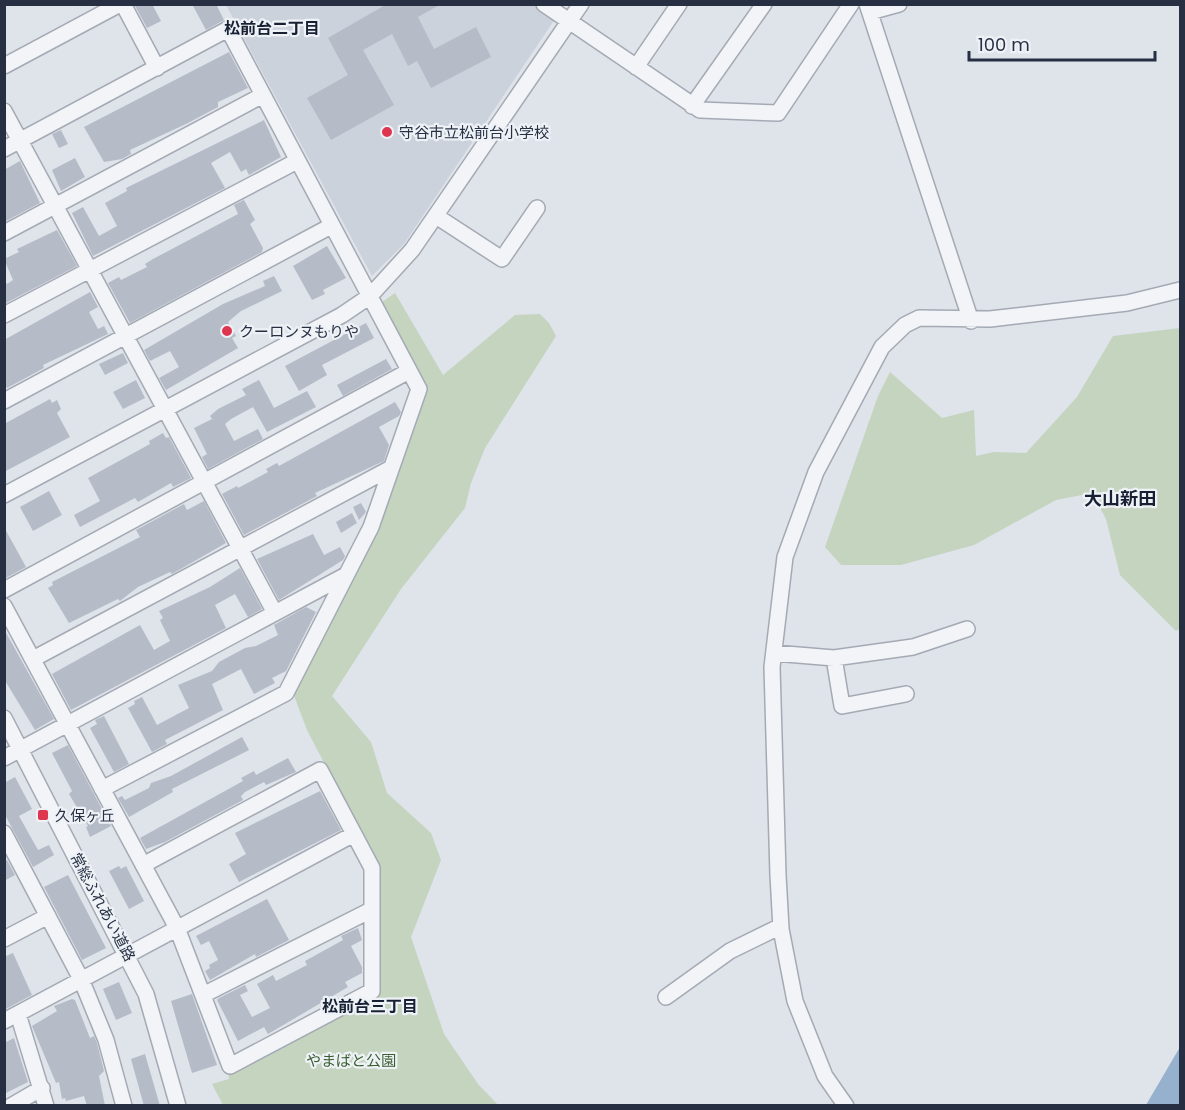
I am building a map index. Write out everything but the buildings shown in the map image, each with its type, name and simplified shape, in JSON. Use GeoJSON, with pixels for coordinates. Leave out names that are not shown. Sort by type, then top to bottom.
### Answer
{"type":"FeatureCollection","features":[{"type":"Feature","properties":{"kind":"street"},"geometry":{"type":"LineString","coordinates":[[4,66],[121,4],[157,68]]}},
{"type":"Feature","properties":{"kind":"street"},"geometry":{"type":"LineString","coordinates":[[544,4],[700,110],[778,113],[852,4]]}},
{"type":"Feature","properties":{"kind":"street"},"geometry":{"type":"LineString","coordinates":[[4,495],[342,315],[370,296],[412,250],[581,4]]}},
{"type":"Feature","properties":{"kind":"street"},"geometry":{"type":"LineString","coordinates":[[636,68],[679,4]]}},
{"type":"Feature","properties":{"kind":"street"},"geometry":{"type":"LineString","coordinates":[[692,106],[764,4]]}},
{"type":"Feature","properties":{"kind":"street"},"geometry":{"type":"LineString","coordinates":[[899,4],[869,8],[971,321]]}},
{"type":"Feature","properties":{"kind":"street"},"geometry":{"type":"LineString","coordinates":[[4,149],[228,29],[419,389],[371,526],[286,693],[102,789]]}},
{"type":"Feature","properties":{"kind":"street"},"geometry":{"type":"LineString","coordinates":[[4,233],[263,95]]}},
{"type":"Feature","properties":{"kind":"street"},"geometry":{"type":"LineString","coordinates":[[4,111],[275,613]]}},
{"type":"Feature","properties":{"kind":"street"},"geometry":{"type":"LineString","coordinates":[[4,315],[297,161]]}},
{"type":"Feature","properties":{"kind":"street"},"geometry":{"type":"LineString","coordinates":[[435,216],[502,259],[537,208]]}},
{"type":"Feature","properties":{"kind":"street"},"geometry":{"type":"LineString","coordinates":[[4,401],[331,226]]}},
{"type":"Feature","properties":{"kind":"street"},"geometry":{"type":"LineString","coordinates":[[846,1106],[825,1076],[800,1016],[786,961],[781,926],[776,806],[774,652],[786,557],[816,472],[882,347],[905,325],[920,318],[971,321],[1127,303],[1180,290]]}},
{"type":"Feature","properties":{"kind":"street"},"geometry":{"type":"LineString","coordinates":[[4,590],[409,371]]}},
{"type":"Feature","properties":{"kind":"street"},"geometry":{"type":"LineString","coordinates":[[33,659],[391,468]]}},
{"type":"Feature","properties":{"kind":"street"},"geometry":{"type":"LineString","coordinates":[[4,758],[346,575]]}},
{"type":"Feature","properties":{"kind":"street"},"geometry":{"type":"LineString","coordinates":[[4,606],[68,724],[102,789],[143,865],[177,928],[205,994],[230,1066],[372,991],[372,868],[320,770],[143,865]]}},
{"type":"Feature","properties":{"kind":"street"},"geometry":{"type":"LineString","coordinates":[[774,652],[834,658],[913,647],[967,628]]}},
{"type":"Feature","properties":{"kind":"street"},"geometry":{"type":"LineString","coordinates":[[834,658],[842,706],[906,694]]}},
{"type":"Feature","properties":{"kind":"street","name":"常総ふれあい道路"},"geometry":{"type":"LineString","coordinates":[[4,718],[128,955],[146,994],[178,1106]]}},
{"type":"Feature","properties":{"kind":"street"},"geometry":{"type":"LineString","coordinates":[[46,1106],[42,1088],[11,1017],[354,834]]}},
{"type":"Feature","properties":{"kind":"street"},"geometry":{"type":"LineString","coordinates":[[6,838],[81,980],[106,1040],[124,1106]]}},
{"type":"Feature","properties":{"kind":"street"},"geometry":{"type":"LineString","coordinates":[[205,994],[371,910]]}},
{"type":"Feature","properties":{"kind":"street"},"geometry":{"type":"LineString","coordinates":[[4,939],[48,916]]}},
{"type":"Feature","properties":{"kind":"street"},"geometry":{"type":"LineString","coordinates":[[666,997],[730,951],[781,926]]}},
{"type":"Feature","properties":{"kind":"street"},"geometry":{"type":"LineString","coordinates":[[11,1106],[42,1088]]}},
{"type":"Feature","properties":{"kind":"shaded area","name":"守谷市立松前台小学校"},"geometry":{"type":"Polygon","coordinates":[[[533,4],[555,19],[404,244],[372,276],[226,5],[533,4]]]}},
{"type":"Feature","properties":{"kind":"green space","name":"やまばと公園"},"geometry":{"type":"Polygon","coordinates":[[[395,293],[443,375],[515,315],[540,314],[549,323],[556,336],[485,448],[471,483],[465,508],[401,589],[332,696],[371,742],[387,793],[431,833],[441,860],[411,937],[444,1034],[478,1084],[498,1105],[223,1105],[212,1084],[229,1079],[228,1072],[365,1003],[377,865],[307,730],[293,693],[368,550],[425,387],[382,302],[395,293]]]}},
{"type":"Feature","properties":{"kind":"green space"},"geometry":{"type":"Polygon","coordinates":[[[1180,328],[1180,629],[1176,631],[1120,575],[1106,519],[1092,493],[1056,500],[974,545],[901,565],[841,565],[825,547],[878,396],[890,372],[942,418],[974,410],[976,456],[994,452],[1026,453],[1077,397],[1113,336],[1180,328]]]}},
{"type":"Feature","properties":{"kind":"water"},"geometry":{"type":"Polygon","coordinates":[[[1180,1047],[1180,1105],[1146,1105],[1180,1047]]]}},
{"type":"Feature","properties":{"kind":"place","name":"守谷市立松前台小学校"},"geometry":{"type":"Point","coordinates":[387,132]}},
{"type":"Feature","properties":{"kind":"place","name":"クーロンヌもりや"},"geometry":{"type":"Point","coordinates":[227,331]}},
{"type":"Feature","properties":{"kind":"place","name":"久保ヶ丘"},"geometry":{"type":"Point","coordinates":[43,815]}},
{"type":"Feature","properties":{"kind":"district","name":"松前台二丁目"},"geometry":{"type":"Point","coordinates":[272,28]}},
{"type":"Feature","properties":{"kind":"district","name":"大山新田"},"geometry":{"type":"Point","coordinates":[1120,498]}},
{"type":"Feature","properties":{"kind":"district","name":"松前台三丁目"},"geometry":{"type":"Point","coordinates":[370,1006]}}]}
